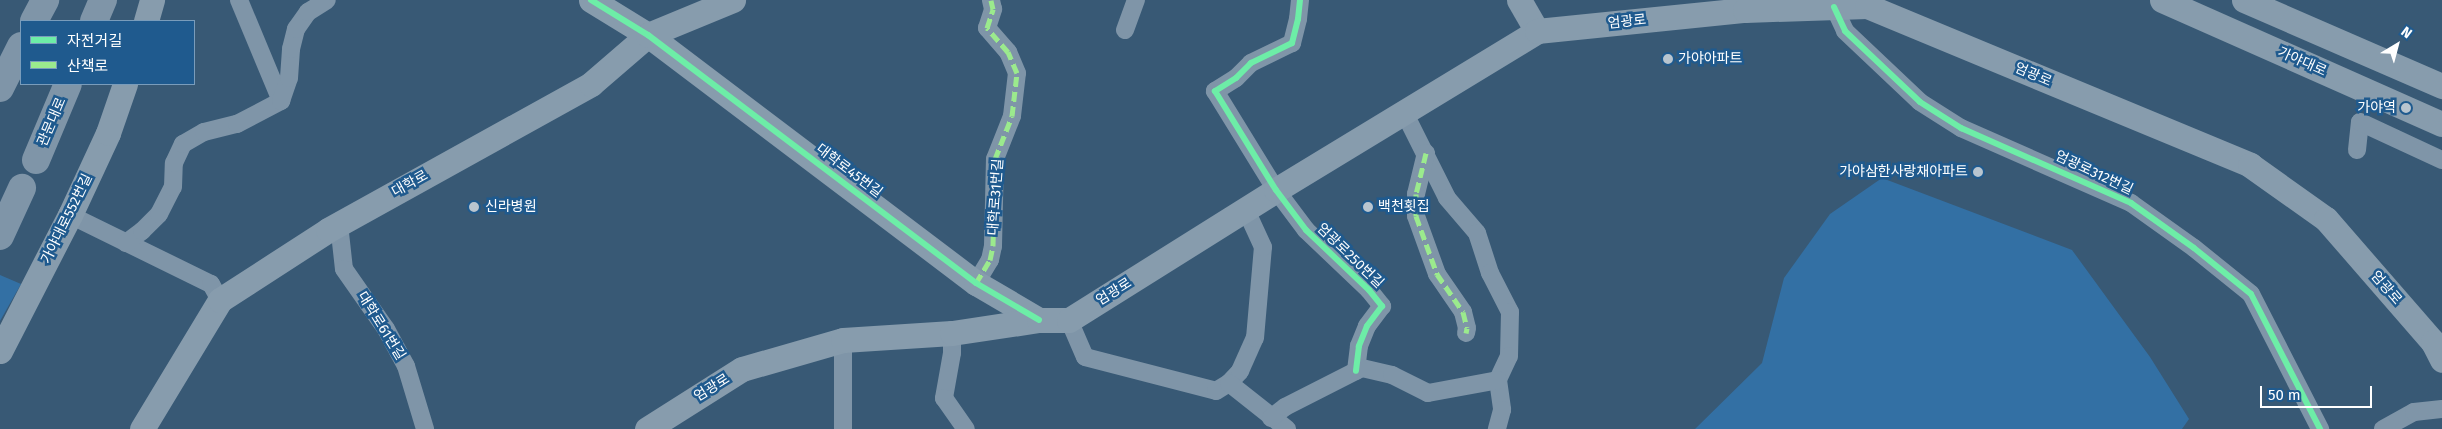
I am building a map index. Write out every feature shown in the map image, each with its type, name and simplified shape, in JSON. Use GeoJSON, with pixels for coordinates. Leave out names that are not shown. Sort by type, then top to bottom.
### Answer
{"type":"FeatureCollection","features":[{"type":"Feature","properties":{"kind":"highway"},"geometry":{"type":"LineString","coordinates":[[35,20],[45,0]]}},
{"type":"Feature","properties":{"kind":"highway"},"geometry":{"type":"LineString","coordinates":[[94,20],[102,0]]}},
{"type":"Feature","properties":{"kind":"highway"},"geometry":{"type":"LineString","coordinates":[[0,88],[20,48]]}},
{"type":"Feature","properties":{"kind":"highway","name":"관문대로"},"geometry":{"type":"LineString","coordinates":[[36,160],[68,85]]}},
{"type":"Feature","properties":{"kind":"highway"},"geometry":{"type":"LineString","coordinates":[[0,236],[22,188]]}},
{"type":"Feature","properties":{"kind":"main road"},"geometry":{"type":"LineString","coordinates":[[146,20],[152,0]]}},
{"type":"Feature","properties":{"kind":"main road","name":"대학로45번길"},"geometry":{"type":"LineString","coordinates":[[590,0],[648,35],[976,283],[1039,320]]}},
{"type":"Feature","properties":{"kind":"main road","name":"대학로"},"geometry":{"type":"LineString","coordinates":[[142,429],[220,300],[339,224],[591,84],[648,35],[733,0]]}},
{"type":"Feature","properties":{"kind":"main road"},"geometry":{"type":"LineString","coordinates":[[1519,0],[1537,31]]}},
{"type":"Feature","properties":{"kind":"main road","name":"가야대로"},"geometry":{"type":"LineString","coordinates":[[2162,0],[2442,124]]}},
{"type":"Feature","properties":{"kind":"main road"},"geometry":{"type":"LineString","coordinates":[[2244,0],[2442,86]]}},
{"type":"Feature","properties":{"kind":"main road","name":"엄광로"},"geometry":{"type":"LineString","coordinates":[[647,429],[742,369],[842,340],[952,333],[1039,320],[1069,320],[1276,190],[1537,31],[1745,10],[1867,6],[2250,165],[2326,220],[2433,342],[2442,360]]}},
{"type":"Feature","properties":{"kind":"main road","name":"가야대로552번길"},"geometry":{"type":"LineString","coordinates":[[0,351],[70,215],[108,133],[125,85]]}},
{"type":"Feature","properties":{"kind":"street"},"geometry":{"type":"LineString","coordinates":[[239,0],[281,101]]}},
{"type":"Feature","properties":{"kind":"street"},"geometry":{"type":"LineString","coordinates":[[126,243],[142,231],[159,214],[172,187],[174,163],[183,144],[204,132],[237,124],[281,101],[289,78],[291,49],[296,29],[308,12],[327,0]]}},
{"type":"Feature","properties":{"kind":"street","name":"대학로31번길"},"geometry":{"type":"LineString","coordinates":[[976,283],[990,260],[993,246],[995,159],[1012,116],[1017,73],[1008,52],[987,28],[993,9],[992,0]]}},
{"type":"Feature","properties":{"kind":"street"},"geometry":{"type":"LineString","coordinates":[[1125,30],[1136,0]]}},
{"type":"Feature","properties":{"kind":"street"},"geometry":{"type":"LineString","coordinates":[[1276,190],[1215,91],[1236,78],[1251,63],[1292,43],[1298,19],[1300,0]]}},
{"type":"Feature","properties":{"kind":"street","name":"엄광로312번길"},"geometry":{"type":"LineString","coordinates":[[1834,7],[1845,31],[1920,102],[1961,128],[2131,203],[2194,248],[2251,294],[2320,429]]}},
{"type":"Feature","properties":{"kind":"street"},"geometry":{"type":"LineString","coordinates":[[1404,112],[1426,152],[1447,198],[1477,233],[1490,273],[1510,312],[1508,356],[1498,380],[1502,410],[1497,429]]}},
{"type":"Feature","properties":{"kind":"street"},"geometry":{"type":"LineString","coordinates":[[2358,150],[2360,122],[2442,160]]}},
{"type":"Feature","properties":{"kind":"street"},"geometry":{"type":"LineString","coordinates":[[1426,152],[1416,194],[1416,216],[1437,274],[1463,312],[1467,328],[1466,333]]}},
{"type":"Feature","properties":{"kind":"street","name":"엄광로250번길"},"geometry":{"type":"LineString","coordinates":[[1276,190],[1306,230],[1369,290],[1382,306],[1367,326],[1359,346],[1356,371]]}},
{"type":"Feature","properties":{"kind":"street"},"geometry":{"type":"LineString","coordinates":[[1069,320],[1085,358],[1216,391],[1229,383],[1240,371],[1255,338],[1263,247],[1246,210]]}},
{"type":"Feature","properties":{"kind":"street"},"geometry":{"type":"LineString","coordinates":[[70,215],[211,284],[220,300]]}},
{"type":"Feature","properties":{"kind":"street","name":"대학로61번길"},"geometry":{"type":"LineString","coordinates":[[339,224],[344,269],[386,329],[406,366],[425,429]]}},
{"type":"Feature","properties":{"kind":"street"},"geometry":{"type":"LineString","coordinates":[[952,333],[952,353],[944,398],[966,429]]}},
{"type":"Feature","properties":{"kind":"street"},"geometry":{"type":"LineString","coordinates":[[842,340],[843,429]]}},
{"type":"Feature","properties":{"kind":"street"},"geometry":{"type":"LineString","coordinates":[[1271,418],[1285,407],[1362,368],[1392,376],[1428,393],[1498,380]]}},
{"type":"Feature","properties":{"kind":"street"},"geometry":{"type":"LineString","coordinates":[[1229,383],[1287,429]]}},
{"type":"Feature","properties":{"kind":"street"},"geometry":{"type":"LineString","coordinates":[[2383,429],[2414,412],[2442,409]]}},
{"type":"Feature","properties":{"kind":"shaded area"},"geometry":{"type":"Polygon","coordinates":[[[1882,178],[2072,250],[2150,357],[2189,419],[2182,429],[1695,429],[1762,363],[1784,278],[1830,214],[1882,178]]]}},
{"type":"Feature","properties":{"kind":"shaded area"},"geometry":{"type":"Polygon","coordinates":[[[0,275],[21,284],[0,321],[0,275]]]}},
{"type":"Feature","properties":{"kind":"marked path"},"geometry":{"type":"LineString","coordinates":[[976,283],[990,260],[993,246],[995,159],[1012,116],[1017,73],[1008,52],[987,28],[993,9],[991,0]]}},
{"type":"Feature","properties":{"kind":"marked path"},"geometry":{"type":"LineString","coordinates":[[1426,153],[1416,194],[1416,216],[1437,274],[1463,312],[1467,328],[1466,333]]}},
{"type":"Feature","properties":{"kind":"cycle path"},"geometry":{"type":"LineString","coordinates":[[591,0],[648,35],[976,283],[1039,320]]}},
{"type":"Feature","properties":{"kind":"cycle path"},"geometry":{"type":"LineString","coordinates":[[1300,0],[1298,19],[1292,43],[1251,63],[1236,78],[1215,91],[1276,190],[1306,230],[1369,290],[1382,306],[1367,326],[1359,346],[1356,371]]}},
{"type":"Feature","properties":{"kind":"cycle path"},"geometry":{"type":"LineString","coordinates":[[1834,7],[1845,31],[1920,102],[1961,128],[2131,203],[2194,248],[2251,294],[2320,429]]}},
{"type":"Feature","properties":{"kind":"place","name":"가야아파트"},"geometry":{"type":"Point","coordinates":[1668,59]}},
{"type":"Feature","properties":{"kind":"place","name":"가야역"},"geometry":{"type":"Point","coordinates":[2406,108]}},
{"type":"Feature","properties":{"kind":"place","name":"가야삼한사랑채아파트"},"geometry":{"type":"Point","coordinates":[1978,172]}},
{"type":"Feature","properties":{"kind":"place","name":"신라병원"},"geometry":{"type":"Point","coordinates":[474,207]}},
{"type":"Feature","properties":{"kind":"place","name":"백천횟집"},"geometry":{"type":"Point","coordinates":[1368,207]}}]}
